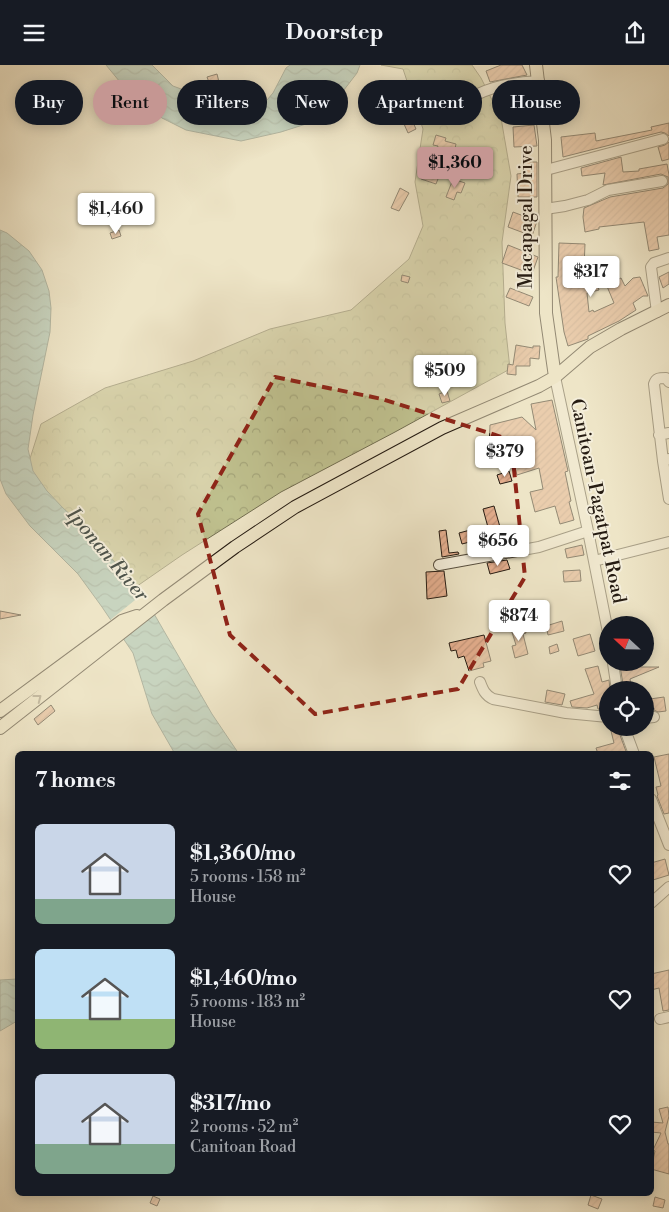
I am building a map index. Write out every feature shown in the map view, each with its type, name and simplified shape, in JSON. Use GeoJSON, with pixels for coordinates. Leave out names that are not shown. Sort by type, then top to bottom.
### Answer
{"type":"FeatureCollection","features":[{"type":"Feature","properties":{"kind":"main road","name":"Macapagal Drive"},"geometry":{"type":"LineString","coordinates":[[536,65],[539,80]]}},
{"type":"Feature","properties":{"kind":"main road","name":"Macapagal Drive"},"geometry":{"type":"LineString","coordinates":[[543,125],[546,170],[546,313],[554,373]]}},
{"type":"Feature","properties":{"kind":"main road"},"geometry":{"type":"LineString","coordinates":[[0,711],[148,612],[236,547],[295,507],[442,428],[539,386],[590,347],[669,305]]}},
{"type":"Feature","properties":{"kind":"main road"},"geometry":{"type":"LineString","coordinates":[[0,728],[111,635],[122,621],[148,612]]}},
{"type":"Feature","properties":{"kind":"street"},"geometry":{"type":"LineString","coordinates":[[546,170],[663,139]]}},
{"type":"Feature","properties":{"kind":"street"},"geometry":{"type":"LineString","coordinates":[[546,209],[588,200],[608,190],[662,181]]}},
{"type":"Feature","properties":{"kind":"street"},"geometry":{"type":"LineString","coordinates":[[656,311],[651,267],[654,263],[669,258]]}},
{"type":"Feature","properties":{"kind":"street","name":"Canitoan-Pagatpat Road"},"geometry":{"type":"LineString","coordinates":[[554,373],[605,616]]}},
{"type":"Feature","properties":{"kind":"street"},"geometry":{"type":"LineString","coordinates":[[669,382],[666,378],[660,377],[654,384],[664,434],[669,496]]}},
{"type":"Feature","properties":{"kind":"street"},"geometry":{"type":"LineString","coordinates":[[439,565],[539,547],[588,531]]}},
{"type":"Feature","properties":{"kind":"street"},"geometry":{"type":"LineString","coordinates":[[594,561],[669,542]]}},
{"type":"Feature","properties":{"kind":"street"},"geometry":{"type":"LineString","coordinates":[[480,682],[483,691],[493,699],[566,713],[599,716]]}},
{"type":"Feature","properties":{"kind":"street"},"geometry":{"type":"LineString","coordinates":[[627,736],[633,751]]}},
{"type":"Feature","properties":{"kind":"street"},"geometry":{"type":"LineString","coordinates":[[654,806],[669,843]]}},
{"type":"Feature","properties":{"kind":"street"},"geometry":{"type":"LineString","coordinates":[[654,900],[669,887]]}},
{"type":"Feature","properties":{"kind":"highlighted area"},"geometry":{"type":"Polygon","coordinates":[[[275,377],[382,399],[511,440],[525,577],[458,689],[315,714],[230,635],[198,514],[275,377]]]}},
{"type":"Feature","properties":{"kind":"green space"},"geometry":{"type":"Polygon","coordinates":[[[381,65],[472,65],[482,80],[407,80],[403,69],[381,65]]]}},
{"type":"Feature","properties":{"kind":"green space"},"geometry":{"type":"Polygon","coordinates":[[[482,80],[492,100],[492,125],[502,125],[511,176],[502,242],[505,323],[510,369],[281,492],[182,555],[130,591],[26,471],[41,424],[105,388],[193,361],[270,329],[351,310],[409,259],[423,226],[415,182],[423,129],[422,125],[482,125],[482,80]]]}},
{"type":"Feature","properties":{"kind":"water"},"geometry":{"type":"Polygon","coordinates":[[[106,65],[152,65],[167,80],[118,80],[106,65]]]}},
{"type":"Feature","properties":{"kind":"water"},"geometry":{"type":"Polygon","coordinates":[[[290,65],[360,65],[357,73],[348,85],[348,80],[280,80],[286,68],[290,65]]]}},
{"type":"Feature","properties":{"kind":"water"},"geometry":{"type":"Polygon","coordinates":[[[167,80],[177,87],[177,125],[267,125],[267,100],[277,85],[277,125],[303,125],[241,141],[186,130],[167,120],[167,80]]]}},
{"type":"Feature","properties":{"kind":"water","name":"Iponan River"},"geometry":{"type":"Polygon","coordinates":[[[0,230],[7,233],[29,251],[42,270],[49,291],[51,308],[50,332],[28,449],[33,471],[47,491],[84,527],[142,593],[212,714],[237,751],[173,751],[152,714],[133,653],[78,574],[30,526],[6,494],[0,479],[0,230]]]}},
{"type":"Feature","properties":{"kind":"water"},"geometry":{"type":"Polygon","coordinates":[[[15,979],[15,1022],[0,1031],[0,980],[15,979]]]}},
{"type":"Feature","properties":{"kind":"pier"},"geometry":{"type":"Polygon","coordinates":[[[145,592],[156,613],[121,640],[109,621],[145,592]]]}},
{"type":"Feature","properties":{"kind":"building"},"geometry":{"type":"Polygon","coordinates":[[[501,65],[522,65],[527,75],[492,80],[490,82],[486,71],[501,65]]]}},
{"type":"Feature","properties":{"kind":"building"},"geometry":{"type":"Polygon","coordinates":[[[217,74],[218,80],[208,80],[207,77],[217,74]]]}},
{"type":"Feature","properties":{"kind":"building"},"geometry":{"type":"Polygon","coordinates":[[[669,123],[669,136],[661,132],[563,157],[561,137],[595,133],[596,141],[652,130],[651,127],[669,123]]]}},
{"type":"Feature","properties":{"kind":"building"},"geometry":{"type":"Polygon","coordinates":[[[404,125],[414,125],[416,129],[408,133],[404,125]]]}},
{"type":"Feature","properties":{"kind":"building"},"geometry":{"type":"Polygon","coordinates":[[[534,125],[537,146],[514,147],[513,127],[534,125]]]}},
{"type":"Feature","properties":{"kind":"building"},"geometry":{"type":"Polygon","coordinates":[[[436,135],[446,138],[445,141],[456,144],[453,158],[455,158],[451,168],[443,166],[436,184],[421,179],[427,165],[430,167],[438,146],[433,145],[436,135]]]}},
{"type":"Feature","properties":{"kind":"building"},"geometry":{"type":"Polygon","coordinates":[[[669,142],[669,159],[662,161],[658,147],[669,142]]]}},
{"type":"Feature","properties":{"kind":"building"},"geometry":{"type":"Polygon","coordinates":[[[621,157],[623,172],[639,171],[639,169],[667,164],[669,175],[669,235],[657,237],[659,249],[649,251],[644,222],[599,227],[599,229],[585,232],[584,208],[610,197],[663,188],[668,184],[668,177],[661,174],[603,185],[605,173],[582,176],[581,168],[621,157]]]}},
{"type":"Feature","properties":{"kind":"building"},"geometry":{"type":"Polygon","coordinates":[[[525,162],[537,162],[537,197],[518,197],[517,174],[525,173],[525,162]]]}},
{"type":"Feature","properties":{"kind":"building"},"geometry":{"type":"Polygon","coordinates":[[[453,179],[465,183],[461,193],[457,192],[454,200],[446,197],[453,179]]]}},
{"type":"Feature","properties":{"kind":"building"},"geometry":{"type":"Polygon","coordinates":[[[400,188],[409,193],[399,211],[391,208],[400,188]]]}},
{"type":"Feature","properties":{"kind":"building"},"geometry":{"type":"Polygon","coordinates":[[[513,212],[537,221],[532,236],[508,227],[513,212]]]}},
{"type":"Feature","properties":{"kind":"building"},"geometry":{"type":"Polygon","coordinates":[[[119,230],[121,236],[112,239],[110,233],[119,230]]]}},
{"type":"Feature","properties":{"kind":"building"},"geometry":{"type":"Polygon","coordinates":[[[559,243],[585,244],[584,268],[564,268],[566,284],[595,276],[599,290],[587,293],[589,312],[593,310],[594,312],[614,303],[606,284],[621,278],[625,286],[633,278],[640,277],[648,296],[643,296],[633,303],[636,310],[619,321],[588,336],[588,339],[568,346],[564,332],[556,277],[558,277],[559,243]]]}},
{"type":"Feature","properties":{"kind":"building"},"geometry":{"type":"Polygon","coordinates":[[[508,245],[538,257],[532,274],[502,263],[508,245]]]}},
{"type":"Feature","properties":{"kind":"building"},"geometry":{"type":"Polygon","coordinates":[[[669,272],[669,284],[663,288],[659,277],[669,272]]]}},
{"type":"Feature","properties":{"kind":"building"},"geometry":{"type":"Polygon","coordinates":[[[402,275],[410,277],[408,283],[401,281],[402,275]]]}},
{"type":"Feature","properties":{"kind":"building"},"geometry":{"type":"Polygon","coordinates":[[[510,288],[533,297],[529,306],[506,297],[510,288]]]}},
{"type":"Feature","properties":{"kind":"building"},"geometry":{"type":"Polygon","coordinates":[[[516,345],[533,348],[533,346],[540,346],[539,359],[530,358],[530,366],[516,366],[516,375],[507,374],[508,364],[513,365],[516,345]]]}},
{"type":"Feature","properties":{"kind":"building"},"geometry":{"type":"Polygon","coordinates":[[[458,363],[462,369],[453,374],[450,368],[458,363]]]}},
{"type":"Feature","properties":{"kind":"building"},"geometry":{"type":"Polygon","coordinates":[[[447,391],[450,401],[442,403],[439,394],[447,391]]]}},
{"type":"Feature","properties":{"kind":"building"},"geometry":{"type":"Polygon","coordinates":[[[552,400],[568,471],[565,472],[571,501],[569,502],[574,520],[560,524],[555,506],[535,512],[530,492],[543,489],[539,468],[517,475],[508,443],[489,448],[490,425],[522,417],[536,430],[531,404],[552,400]]]}},
{"type":"Feature","properties":{"kind":"building"},"geometry":{"type":"Polygon","coordinates":[[[509,471],[512,481],[500,484],[497,475],[509,471]]]}},
{"type":"Feature","properties":{"kind":"building"},"geometry":{"type":"Polygon","coordinates":[[[494,506],[500,527],[502,526],[506,538],[492,542],[483,509],[494,506]]]}},
{"type":"Feature","properties":{"kind":"building"},"geometry":{"type":"Polygon","coordinates":[[[474,529],[477,540],[462,544],[459,533],[474,529]]]}},
{"type":"Feature","properties":{"kind":"building"},"geometry":{"type":"Polygon","coordinates":[[[446,530],[449,553],[458,552],[459,554],[442,557],[439,531],[446,530]]]}},
{"type":"Feature","properties":{"kind":"building"},"geometry":{"type":"Polygon","coordinates":[[[582,545],[584,555],[567,558],[565,549],[582,545]]]}},
{"type":"Feature","properties":{"kind":"building"},"geometry":{"type":"Polygon","coordinates":[[[507,560],[510,569],[490,574],[487,563],[507,560]]]}},
{"type":"Feature","properties":{"kind":"building"},"geometry":{"type":"Polygon","coordinates":[[[580,570],[581,581],[564,582],[563,571],[580,570]]]}},
{"type":"Feature","properties":{"kind":"building"},"geometry":{"type":"Polygon","coordinates":[[[444,571],[447,596],[427,599],[426,572],[444,571]]]}},
{"type":"Feature","properties":{"kind":"building"},"geometry":{"type":"Polygon","coordinates":[[[0,611],[21,615],[0,619],[0,611]]]}},
{"type":"Feature","properties":{"kind":"building"},"geometry":{"type":"Polygon","coordinates":[[[562,621],[564,631],[548,635],[546,626],[562,621]]]}},
{"type":"Feature","properties":{"kind":"building"},"geometry":{"type":"Polygon","coordinates":[[[524,625],[526,633],[523,634],[528,654],[515,658],[512,646],[516,645],[511,629],[524,625]]]}},
{"type":"Feature","properties":{"kind":"building"},"geometry":{"type":"Polygon","coordinates":[[[590,634],[595,651],[578,656],[573,639],[590,634]]]}},
{"type":"Feature","properties":{"kind":"building"},"geometry":{"type":"Polygon","coordinates":[[[484,635],[491,661],[483,663],[484,667],[469,671],[464,656],[458,658],[456,650],[451,651],[449,643],[484,635]]]}},
{"type":"Feature","properties":{"kind":"building"},"geometry":{"type":"Polygon","coordinates":[[[557,644],[559,651],[550,654],[549,647],[557,644]]]}},
{"type":"Feature","properties":{"kind":"building"},"geometry":{"type":"Polygon","coordinates":[[[598,666],[602,681],[599,681],[599,709],[597,705],[587,708],[572,707],[570,701],[594,694],[585,669],[598,666]]]}},
{"type":"Feature","properties":{"kind":"building"},"geometry":{"type":"Polygon","coordinates":[[[621,671],[649,671],[630,679],[630,681],[622,681],[621,671]]]}},
{"type":"Feature","properties":{"kind":"building"},"geometry":{"type":"Polygon","coordinates":[[[547,690],[565,694],[562,705],[545,702],[547,690]]]}},
{"type":"Feature","properties":{"kind":"building"},"geometry":{"type":"Polygon","coordinates":[[[664,697],[666,711],[658,712],[654,710],[654,698],[664,697]]]}},
{"type":"Feature","properties":{"kind":"building"},"geometry":{"type":"Polygon","coordinates":[[[51,705],[55,711],[38,725],[34,719],[51,705]]]}},
{"type":"Feature","properties":{"kind":"building"},"geometry":{"type":"Polygon","coordinates":[[[612,736],[620,736],[626,751],[597,751],[596,748],[614,743],[612,736]]]}},
{"type":"Feature","properties":{"kind":"building"},"geometry":{"type":"Polygon","coordinates":[[[669,754],[669,813],[664,814],[657,796],[656,787],[661,786],[654,757],[669,754]]]}},
{"type":"Feature","properties":{"kind":"building"},"geometry":{"type":"Polygon","coordinates":[[[665,859],[669,875],[654,880],[654,862],[665,859]]]}},
{"type":"Feature","properties":{"kind":"building"},"geometry":{"type":"Polygon","coordinates":[[[669,970],[669,1010],[663,1011],[659,988],[654,989],[654,973],[669,970]]]}},
{"type":"Feature","properties":{"kind":"building"},"geometry":{"type":"Polygon","coordinates":[[[668,1107],[669,1116],[665,1132],[669,1144],[669,1174],[654,1170],[654,1148],[661,1133],[654,1132],[654,1122],[663,1123],[659,1109],[668,1107]]]}},
{"type":"Feature","properties":{"kind":"building"},"geometry":{"type":"Polygon","coordinates":[[[153,1196],[160,1199],[157,1206],[150,1203],[153,1196]]]}},
{"type":"Feature","properties":{"kind":"building"},"geometry":{"type":"Polygon","coordinates":[[[591,1196],[602,1199],[598,1209],[588,1205],[591,1196]]]}},
{"type":"Feature","properties":{"kind":"building"},"geometry":{"type":"Polygon","coordinates":[[[655,1197],[665,1200],[663,1208],[653,1206],[655,1197]]]}}]}
